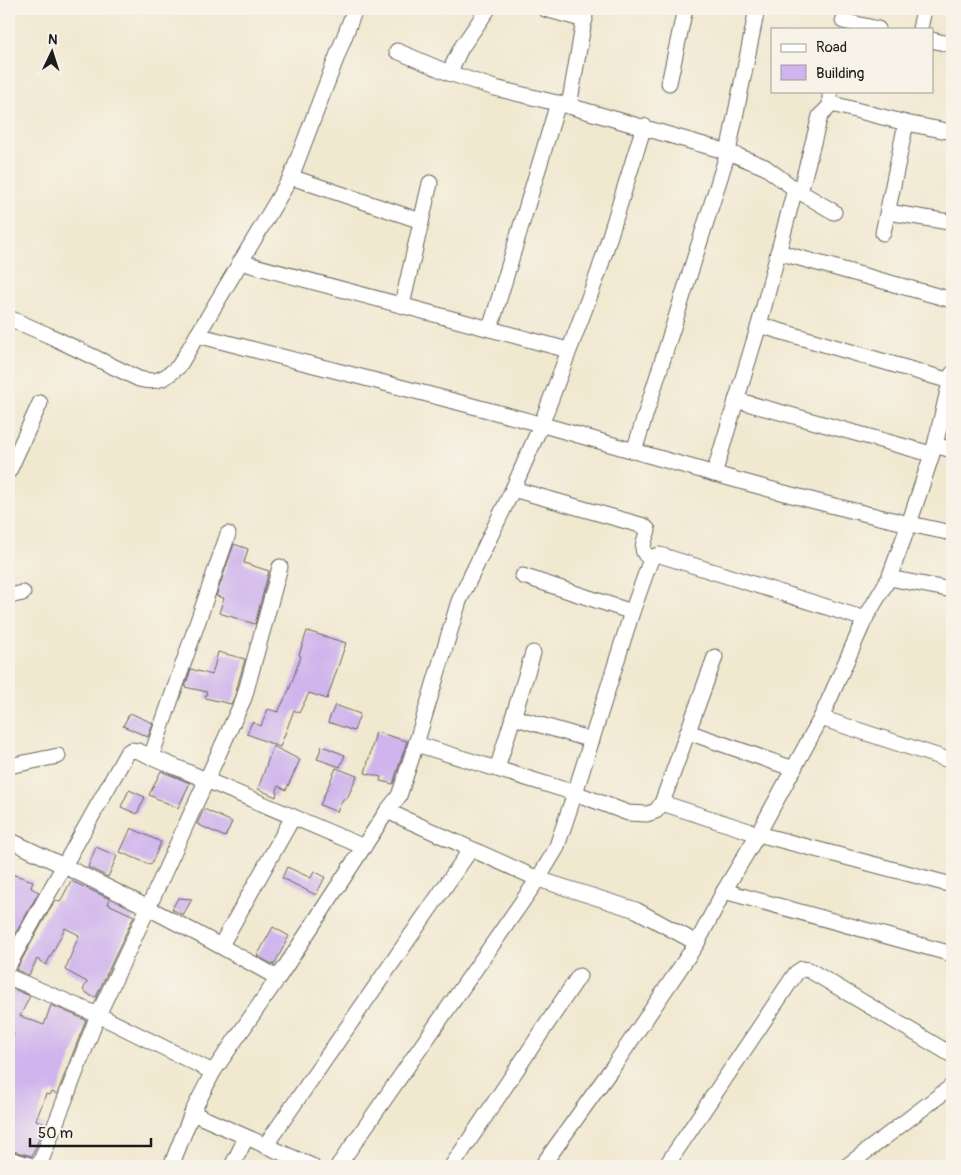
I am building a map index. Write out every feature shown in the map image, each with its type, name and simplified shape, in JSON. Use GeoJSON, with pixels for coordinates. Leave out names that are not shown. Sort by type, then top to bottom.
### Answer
{"type":"FeatureCollection","features":[{"type":"Feature","properties":{"kind":"street"},"geometry":{"type":"LineString","coordinates":[[9,318],[139,379],[148,382],[159,381],[168,376],[179,366],[291,177],[355,9]]}},
{"type":"Feature","properties":{"kind":"street"},"geometry":{"type":"LineString","coordinates":[[449,73],[461,48],[488,9]]}},
{"type":"Feature","properties":{"kind":"street"},"geometry":{"type":"LineString","coordinates":[[490,329],[564,105],[586,14],[545,9]]}},
{"type":"Feature","properties":{"kind":"street"},"geometry":{"type":"LineString","coordinates":[[669,83],[685,9]]}},
{"type":"Feature","properties":{"kind":"street"},"geometry":{"type":"LineString","coordinates":[[634,451],[728,152],[756,9]]}},
{"type":"Feature","properties":{"kind":"street"},"geometry":{"type":"LineString","coordinates":[[920,28],[924,9]]}},
{"type":"Feature","properties":{"kind":"street"},"geometry":{"type":"LineString","coordinates":[[844,20],[874,28]]}},
{"type":"Feature","properties":{"kind":"street"},"geometry":{"type":"LineString","coordinates":[[934,40],[952,45]]}},
{"type":"Feature","properties":{"kind":"street"},"geometry":{"type":"LineString","coordinates":[[397,51],[449,73],[495,88],[644,126],[728,152],[765,167],[797,190],[834,212]]}},
{"type":"Feature","properties":{"kind":"street"},"geometry":{"type":"LineString","coordinates":[[714,474],[797,190],[820,116],[831,97],[906,123],[952,132]]}},
{"type":"Feature","properties":{"kind":"street"},"geometry":{"type":"LineString","coordinates":[[883,233],[906,123]]}},
{"type":"Feature","properties":{"kind":"street"},"geometry":{"type":"LineString","coordinates":[[171,1166],[192,1114],[214,1072],[387,811],[399,796],[459,602],[541,425],[599,271],[644,126]]}},
{"type":"Feature","properties":{"kind":"street"},"geometry":{"type":"LineString","coordinates":[[291,177],[421,221]]}},
{"type":"Feature","properties":{"kind":"street"},"geometry":{"type":"LineString","coordinates":[[402,305],[430,183]]}},
{"type":"Feature","properties":{"kind":"street"},"geometry":{"type":"LineString","coordinates":[[888,212],[949,222]]}},
{"type":"Feature","properties":{"kind":"street"},"geometry":{"type":"LineString","coordinates":[[778,252],[952,300]]}},
{"type":"Feature","properties":{"kind":"street"},"geometry":{"type":"LineString","coordinates":[[240,262],[568,350]]}},
{"type":"Feature","properties":{"kind":"street"},"geometry":{"type":"LineString","coordinates":[[542,1166],[615,1064],[697,943],[724,891],[794,769],[821,718],[865,619],[889,578],[933,450],[951,377],[759,325]]}},
{"type":"Feature","properties":{"kind":"street"},"geometry":{"type":"LineString","coordinates":[[197,334],[541,425],[714,474],[909,524],[952,533]]}},
{"type":"Feature","properties":{"kind":"street"},"geometry":{"type":"LineString","coordinates":[[736,400],[933,450],[952,450]]}},
{"type":"Feature","properties":{"kind":"street"},"geometry":{"type":"LineString","coordinates":[[9,471],[40,403]]}},
{"type":"Feature","properties":{"kind":"street"},"geometry":{"type":"LineString","coordinates":[[513,489],[644,526],[648,530],[643,552],[644,556],[651,559]]}},
{"type":"Feature","properties":{"kind":"street"},"geometry":{"type":"LineString","coordinates":[[152,757],[228,534]]}},
{"type":"Feature","properties":{"kind":"street"},"geometry":{"type":"LineString","coordinates":[[338,1166],[538,879],[556,849],[632,612],[651,559],[660,555],[865,619]]}},
{"type":"Feature","properties":{"kind":"street"},"geometry":{"type":"LineString","coordinates":[[40,1166],[98,1015],[244,698],[280,567]]}},
{"type":"Feature","properties":{"kind":"street"},"geometry":{"type":"LineString","coordinates":[[523,576],[632,612]]}},
{"type":"Feature","properties":{"kind":"street"},"geometry":{"type":"LineString","coordinates":[[889,578],[952,590]]}},
{"type":"Feature","properties":{"kind":"street"},"geometry":{"type":"LineString","coordinates":[[497,769],[533,653]]}},
{"type":"Feature","properties":{"kind":"street"},"geometry":{"type":"LineString","coordinates":[[416,744],[575,793],[628,813],[647,814],[656,810],[662,803],[714,657]]}},
{"type":"Feature","properties":{"kind":"street"},"geometry":{"type":"LineString","coordinates":[[513,717],[592,740]]}},
{"type":"Feature","properties":{"kind":"street"},"geometry":{"type":"LineString","coordinates":[[821,718],[952,761]]}},
{"type":"Feature","properties":{"kind":"street"},"geometry":{"type":"LineString","coordinates":[[688,732],[794,769]]}},
{"type":"Feature","properties":{"kind":"street"},"geometry":{"type":"LineString","coordinates":[[9,964],[127,753],[131,750],[152,757],[364,847]]}},
{"type":"Feature","properties":{"kind":"street"},"geometry":{"type":"LineString","coordinates":[[9,766],[58,756]]}},
{"type":"Feature","properties":{"kind":"street"},"geometry":{"type":"LineString","coordinates":[[662,803],[758,834],[952,885]]}},
{"type":"Feature","properties":{"kind":"street"},"geometry":{"type":"LineString","coordinates":[[387,811],[538,879],[636,910],[697,943]]}},
{"type":"Feature","properties":{"kind":"street"},"geometry":{"type":"LineString","coordinates":[[221,945],[293,817]]}},
{"type":"Feature","properties":{"kind":"street"},"geometry":{"type":"LineString","coordinates":[[9,840],[65,866],[221,945],[278,978]]}},
{"type":"Feature","properties":{"kind":"street"},"geometry":{"type":"LineString","coordinates":[[265,1146],[471,849]]}},
{"type":"Feature","properties":{"kind":"street"},"geometry":{"type":"LineString","coordinates":[[724,891],[952,954]]}},
{"type":"Feature","properties":{"kind":"street"},"geometry":{"type":"LineString","coordinates":[[666,1166],[796,972],[802,969],[809,970],[952,1056]]}},
{"type":"Feature","properties":{"kind":"street"},"geometry":{"type":"LineString","coordinates":[[452,1166],[579,976]]}},
{"type":"Feature","properties":{"kind":"street"},"geometry":{"type":"LineString","coordinates":[[9,977],[98,1015],[214,1072]]}},
{"type":"Feature","properties":{"kind":"street"},"geometry":{"type":"LineString","coordinates":[[847,1166],[952,1086]]}},
{"type":"Feature","properties":{"kind":"street"},"geometry":{"type":"LineString","coordinates":[[192,1114],[312,1166]]}},
{"type":"Feature","properties":{"kind":"street"},"geometry":{"type":"LineString","coordinates":[[232,1166],[246,1138]]}},
{"type":"Feature","properties":{"kind":"street"},"geometry":{"type":"LineString","coordinates":[[9,1159],[32,1166]]}},
{"type":"Feature","properties":{"kind":"building"},"geometry":{"type":"Polygon","coordinates":[[[234,544],[248,549],[244,563],[269,571],[255,624],[219,613],[224,598],[216,596],[234,544]]]}},
{"type":"Feature","properties":{"kind":"building"},"geometry":{"type":"Polygon","coordinates":[[[307,631],[346,643],[327,699],[309,693],[299,713],[294,710],[280,747],[247,734],[252,722],[261,726],[268,709],[278,712],[289,690],[301,656],[299,655],[307,631]]]}},
{"type":"Feature","properties":{"kind":"building"},"geometry":{"type":"Polygon","coordinates":[[[218,652],[245,659],[231,704],[205,698],[207,692],[185,687],[191,669],[212,675],[218,652]]]}},
{"type":"Feature","properties":{"kind":"building"},"geometry":{"type":"Polygon","coordinates":[[[335,705],[360,714],[354,731],[328,722],[335,705]]]}},
{"type":"Feature","properties":{"kind":"building"},"geometry":{"type":"Polygon","coordinates":[[[130,713],[153,723],[148,737],[123,726],[130,713]]]}},
{"type":"Feature","properties":{"kind":"building"},"geometry":{"type":"Polygon","coordinates":[[[376,732],[407,741],[393,784],[380,781],[381,777],[365,773],[376,732]]]}},
{"type":"Feature","properties":{"kind":"building"},"geometry":{"type":"Polygon","coordinates":[[[273,746],[300,760],[286,790],[278,786],[276,797],[258,789],[273,746]]]}},
{"type":"Feature","properties":{"kind":"building"},"geometry":{"type":"Polygon","coordinates":[[[322,746],[345,755],[340,767],[317,759],[322,746]]]}},
{"type":"Feature","properties":{"kind":"building"},"geometry":{"type":"Polygon","coordinates":[[[336,768],[357,776],[347,799],[343,799],[337,812],[320,805],[336,768]]]}},
{"type":"Feature","properties":{"kind":"building"},"geometry":{"type":"Polygon","coordinates":[[[161,771],[190,783],[178,808],[149,795],[161,771]]]}},
{"type":"Feature","properties":{"kind":"building"},"geometry":{"type":"Polygon","coordinates":[[[129,790],[145,797],[137,814],[121,807],[129,790]]]}},
{"type":"Feature","properties":{"kind":"building"},"geometry":{"type":"Polygon","coordinates":[[[204,809],[232,822],[225,837],[197,824],[204,809]]]}},
{"type":"Feature","properties":{"kind":"building"},"geometry":{"type":"Polygon","coordinates":[[[131,828],[161,842],[151,865],[120,852],[131,828]]]}},
{"type":"Feature","properties":{"kind":"building"},"geometry":{"type":"Polygon","coordinates":[[[96,847],[117,856],[108,877],[88,867],[96,847]]]}},
{"type":"Feature","properties":{"kind":"building"},"geometry":{"type":"Polygon","coordinates":[[[287,867],[311,878],[314,871],[325,877],[316,895],[282,878],[287,867]]]}},
{"type":"Feature","properties":{"kind":"building"},"geometry":{"type":"Polygon","coordinates":[[[9,873],[33,881],[31,888],[39,892],[9,945],[9,873]]]}},
{"type":"Feature","properties":{"kind":"building"},"geometry":{"type":"Polygon","coordinates":[[[71,881],[110,899],[108,904],[134,916],[96,997],[83,990],[87,982],[65,970],[79,935],[65,928],[46,965],[37,959],[29,975],[16,970],[55,900],[60,902],[71,881]]]}},
{"type":"Feature","properties":{"kind":"building"},"geometry":{"type":"Polygon","coordinates":[[[178,898],[192,899],[183,915],[172,909],[178,898]]]}},
{"type":"Feature","properties":{"kind":"building"},"geometry":{"type":"Polygon","coordinates":[[[273,927],[289,936],[274,965],[257,956],[273,927]]]}},
{"type":"Feature","properties":{"kind":"building"},"geometry":{"type":"Polygon","coordinates":[[[9,987],[30,996],[20,1016],[44,1025],[51,1005],[86,1020],[57,1094],[52,1092],[50,1095],[46,1094],[36,1120],[45,1124],[32,1156],[9,1150],[9,1047],[14,1034],[11,1033],[9,1037],[9,987]]]}}]}
